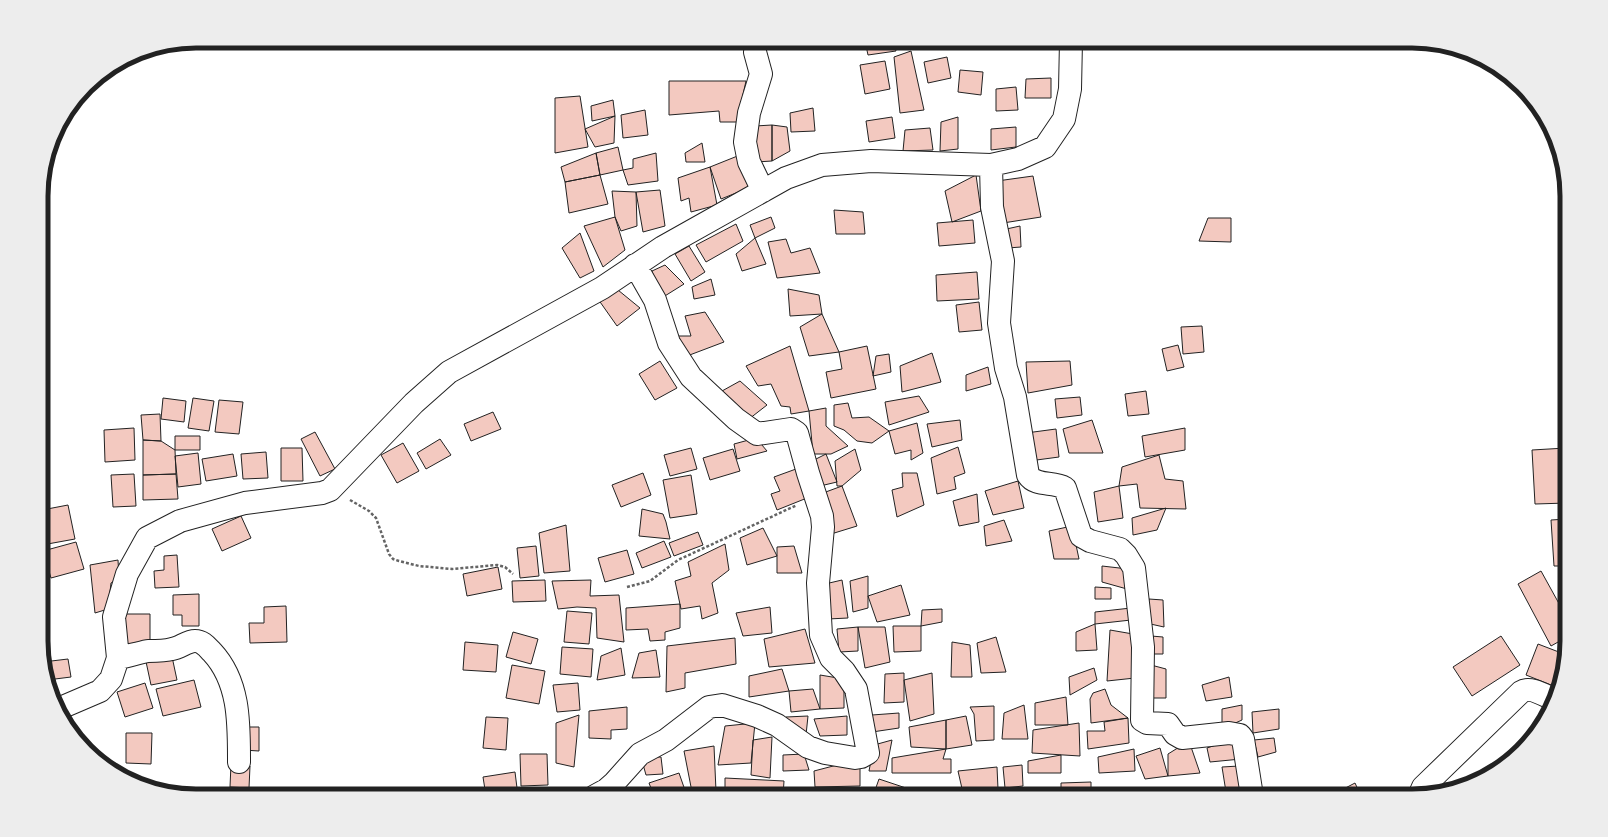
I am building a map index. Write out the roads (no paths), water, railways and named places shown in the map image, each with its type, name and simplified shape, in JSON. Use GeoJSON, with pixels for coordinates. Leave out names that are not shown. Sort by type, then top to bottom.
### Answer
{"type":"FeatureCollection","features":[{"type":"Feature","properties":{"kind":"street"},"geometry":{"type":"LineString","coordinates":[[64,707],[100,691],[111,679],[118,658],[114,616],[127,574],[147,538],[180,521],[245,503],[322,493],[330,490],[414,403],[449,372],[602,288],[663,247],[786,178],[822,165],[871,161],[991,165],[1018,159],[1045,147],[1064,119],[1070,89],[1071,48]]}},
{"type":"Feature","properties":{"kind":"street"},"geometry":{"type":"LineString","coordinates":[[755,52],[761,74],[748,113],[745,142],[749,162],[763,191]]}},
{"type":"Feature","properties":{"kind":"street"},"geometry":{"type":"LineString","coordinates":[[991,165],[992,207],[1003,261],[999,323],[1006,368],[1015,397],[1028,475],[1031,480],[1036,482],[1058,484],[1066,488],[1082,536],[1090,542],[1120,549],[1126,555],[1134,568],[1143,647],[1142,720],[1147,723],[1168,724],[1175,734],[1182,738],[1229,733],[1240,735],[1243,739],[1251,789]]}},
{"type":"Feature","properties":{"kind":"street"},"geometry":{"type":"LineString","coordinates":[[607,789],[640,754],[666,740],[709,706],[722,706],[757,716],[777,725],[808,747],[825,753],[855,758],[861,757],[868,752],[856,690],[844,671],[831,658],[821,635],[818,583],[823,527],[822,516],[797,433],[791,429],[757,434],[736,419],[691,377],[669,343],[655,300],[635,265]]}},
{"type":"Feature","properties":{"kind":"street"},"geometry":{"type":"LineString","coordinates":[[118,658],[146,652],[173,649],[194,640],[200,641],[206,645],[219,660],[235,698],[239,727],[239,762]]}},
{"type":"Feature","properties":{"kind":"street"},"geometry":{"type":"LineString","coordinates":[[1422,789],[1525,689],[1549,697]]}}]}
